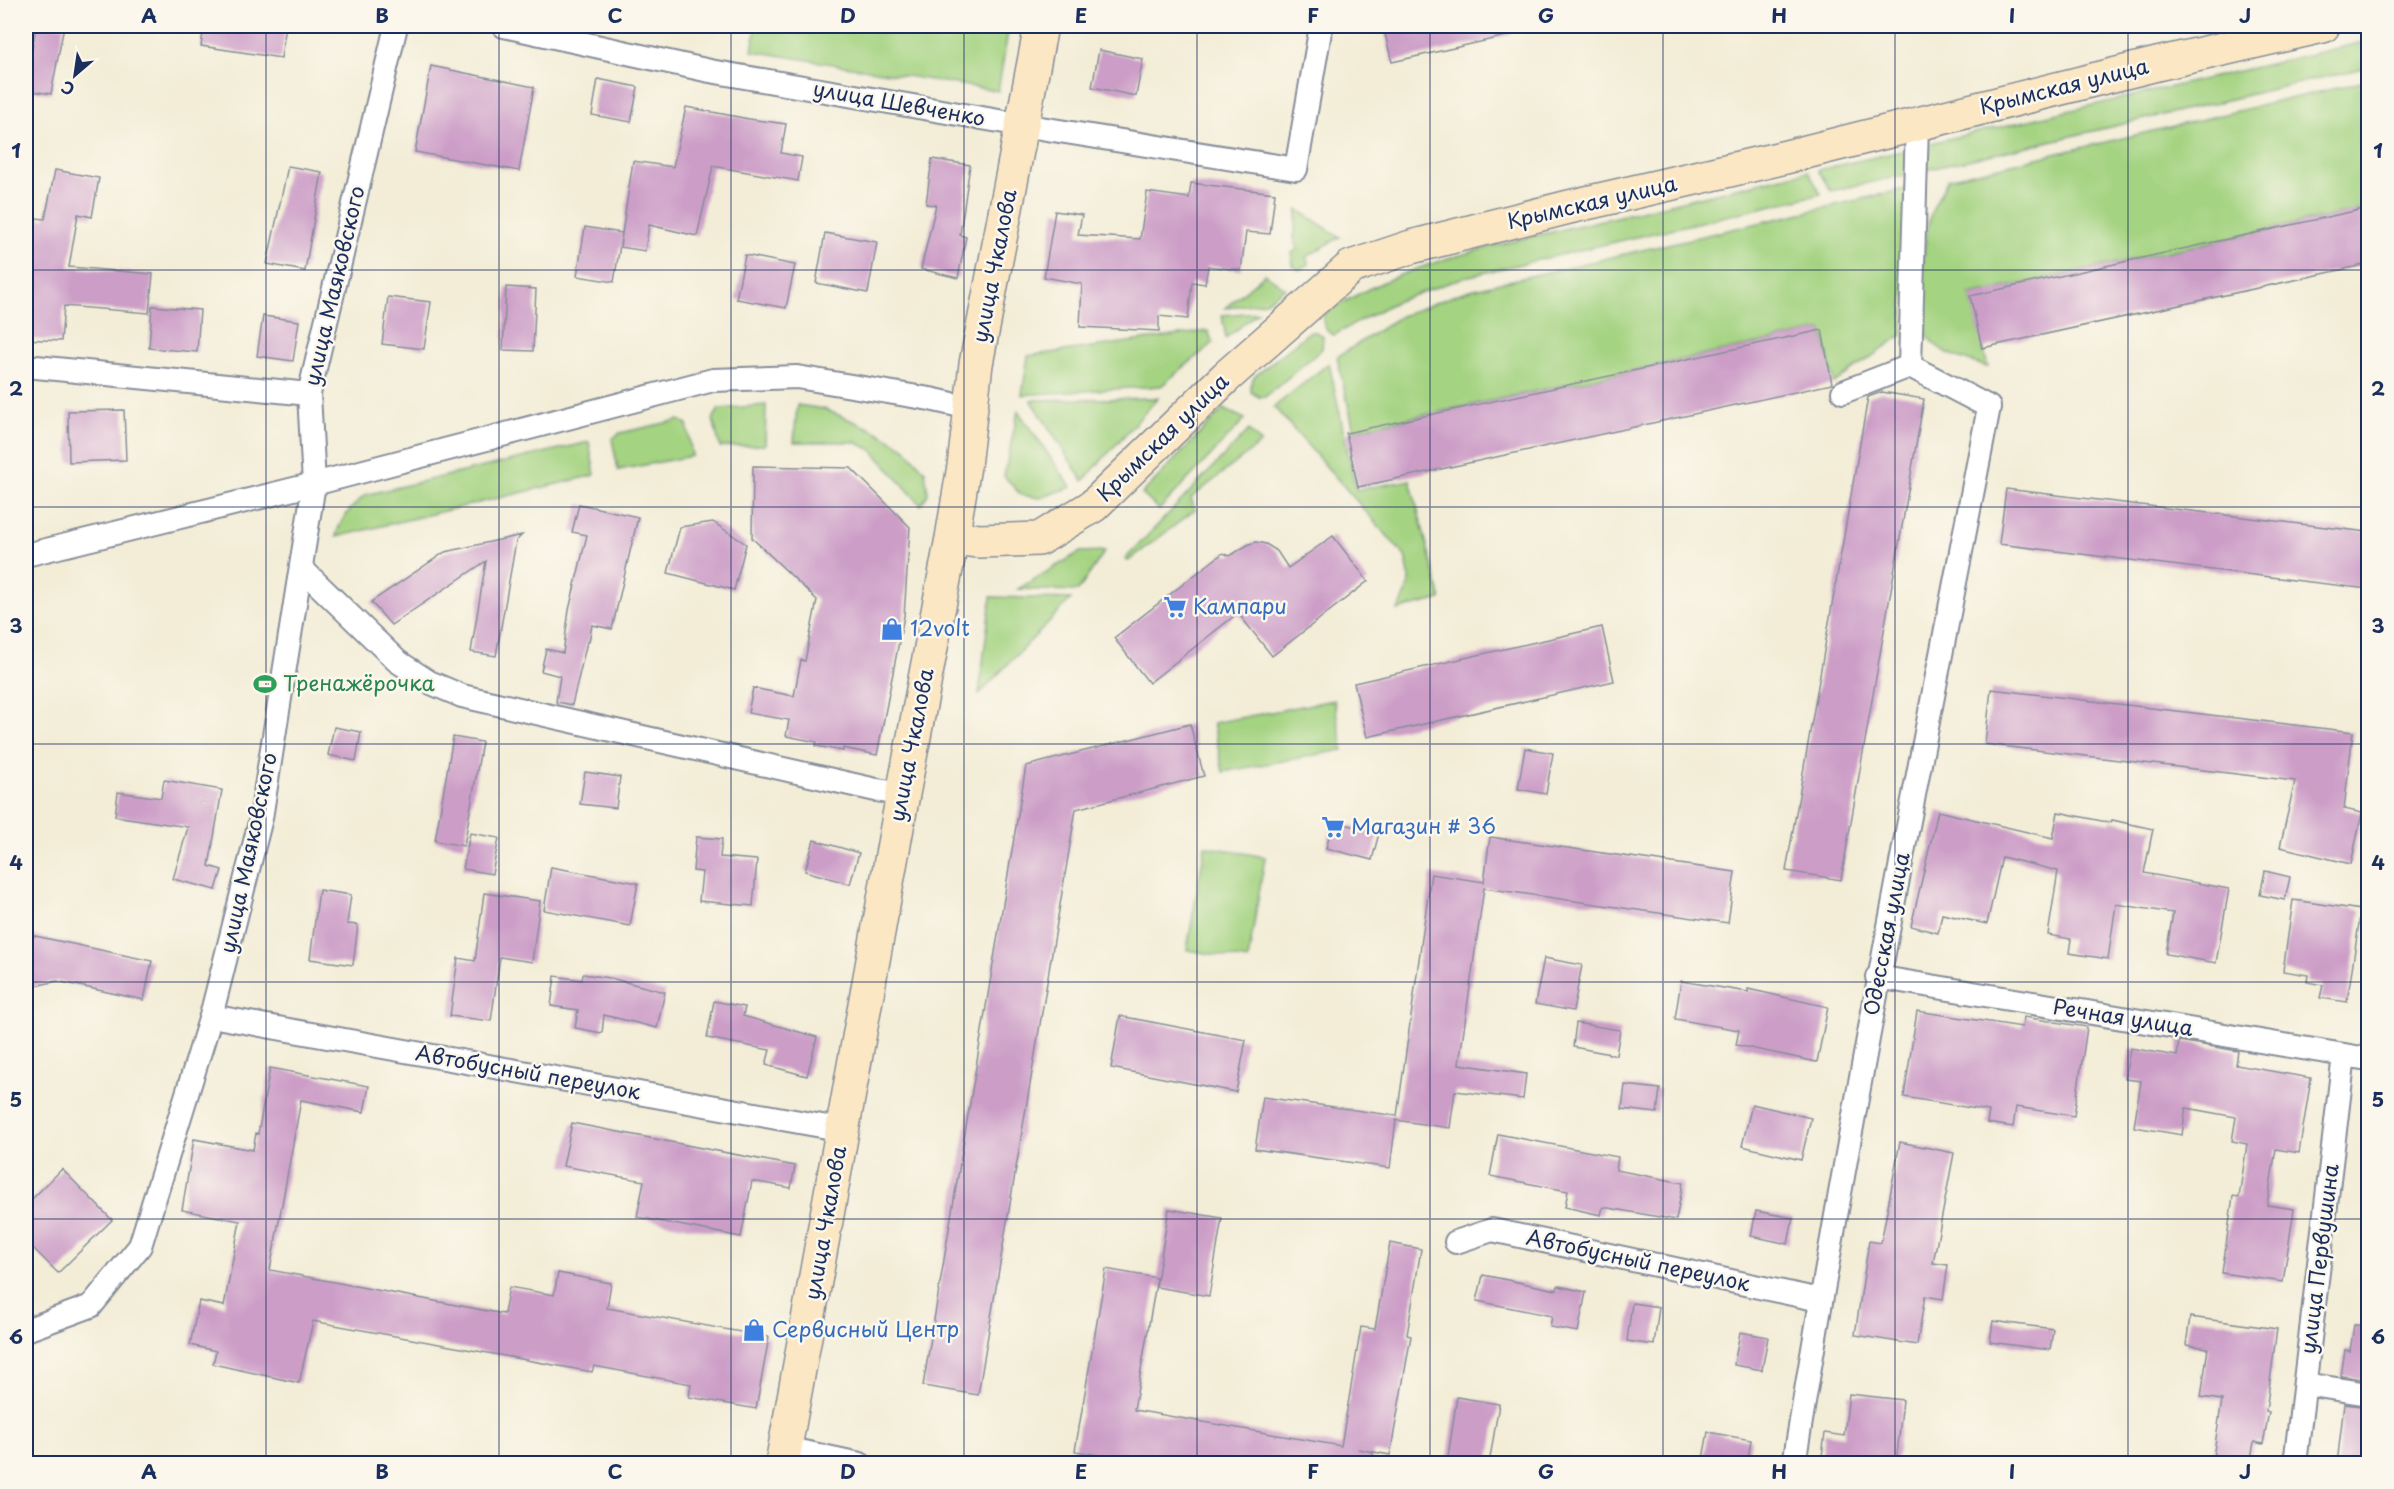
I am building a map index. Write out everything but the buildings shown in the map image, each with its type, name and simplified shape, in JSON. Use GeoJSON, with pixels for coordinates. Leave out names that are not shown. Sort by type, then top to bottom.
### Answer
{"type":"FeatureCollection","features":[{"type":"Feature","properties":{"kind":"main road","name":"улица Чкалова"},"geometry":{"type":"LineString","coordinates":[[784,1456],[903,794],[952,538],[964,466],[978,353],[1041,26]]}},
{"type":"Feature","properties":{"kind":"main road","name":"Крымская улица"},"geometry":{"type":"LineString","coordinates":[[952,538],[979,541],[1039,539],[1093,506],[1226,377],[1351,267],[1411,247],[1569,207],[1786,157],[2323,26]]}},
{"type":"Feature","properties":{"kind":"street","name":"улица Маяковского"},"geometry":{"type":"LineString","coordinates":[[26,1330],[91,1306],[140,1246],[212,1016],[261,818],[301,568],[314,484],[309,394],[396,26]]}},
{"type":"Feature","properties":{"kind":"street","name":"улица Шевченко"},"geometry":{"type":"LineString","coordinates":[[504,26],[710,71],[1296,169],[1321,26]]}},
{"type":"Feature","properties":{"kind":"street"},"geometry":{"type":"LineString","coordinates":[[1843,392],[1910,366],[1917,124]]}},
{"type":"Feature","properties":{"kind":"street"},"geometry":{"type":"LineString","coordinates":[[26,366],[309,394]]}},
{"type":"Feature","properties":{"kind":"street","name":"Одесская улица"},"geometry":{"type":"LineString","coordinates":[[1794,1464],[1820,1300],[1877,977],[1989,407],[1910,366]]}},
{"type":"Feature","properties":{"kind":"street"},"geometry":{"type":"LineString","coordinates":[[26,555],[314,484],[713,380],[797,377],[930,399],[970,408]]}},
{"type":"Feature","properties":{"kind":"street"},"geometry":{"type":"LineString","coordinates":[[301,568],[396,662],[429,682],[462,696],[876,790],[903,794]]}},
{"type":"Feature","properties":{"kind":"street","name":"Речная улица"},"geometry":{"type":"LineString","coordinates":[[1877,977],[2368,1059]]}},
{"type":"Feature","properties":{"kind":"street","name":"Автобусный переулок"},"geometry":{"type":"LineString","coordinates":[[212,1016],[844,1130]]}},
{"type":"Feature","properties":{"kind":"street","name":"улица Первушина"},"geometry":{"type":"LineString","coordinates":[[2295,1464],[2344,1055]]}},
{"type":"Feature","properties":{"kind":"street","name":"Автобусный переулок"},"geometry":{"type":"LineString","coordinates":[[1456,1242],[1492,1230],[1820,1300]]}},
{"type":"Feature","properties":{"kind":"street"},"geometry":{"type":"LineString","coordinates":[[2305,1384],[2368,1394]]}},
{"type":"Feature","properties":{"kind":"street"},"geometry":{"type":"LineString","coordinates":[[784,1456],[860,1464]]}},
{"type":"Feature","properties":{"kind":"green space"},"geometry":{"type":"Polygon","coordinates":[[[756,26],[1009,26],[998,91],[752,51],[756,26]]]}},
{"type":"Feature","properties":{"kind":"green space"},"geometry":{"type":"Polygon","coordinates":[[[2368,41],[2368,67],[1921,171],[1922,145],[2368,41]]]}},
{"type":"Feature","properties":{"kind":"green space"},"geometry":{"type":"Polygon","coordinates":[[[2366,81],[2368,83],[2368,208],[1970,295],[1988,367],[1944,351],[1930,340],[1925,332],[1922,323],[1921,293],[1925,241],[1932,212],[1948,179],[2366,81]]]}},
{"type":"Feature","properties":{"kind":"green space"},"geometry":{"type":"Polygon","coordinates":[[[1911,149],[1910,174],[1831,191],[1818,170],[1911,149]]]}},
{"type":"Feature","properties":{"kind":"green space"},"geometry":{"type":"Polygon","coordinates":[[[1808,171],[1821,194],[1465,277],[1395,302],[1334,335],[1326,330],[1324,325],[1323,315],[1351,298],[1381,283],[1443,260],[1808,171]]]}},
{"type":"Feature","properties":{"kind":"green space"},"geometry":{"type":"Polygon","coordinates":[[[1909,188],[1902,335],[1834,383],[1822,330],[1354,430],[1337,357],[1401,316],[1466,291],[1909,188]]]}},
{"type":"Feature","properties":{"kind":"green space"},"geometry":{"type":"Polygon","coordinates":[[[1298,210],[1340,237],[1306,257],[1309,264],[1299,270],[1293,265],[1292,253],[1297,249],[1294,238],[1298,210]]]}},
{"type":"Feature","properties":{"kind":"green space"},"geometry":{"type":"Polygon","coordinates":[[[1265,274],[1285,288],[1265,302],[1225,308],[1265,274]]]}},
{"type":"Feature","properties":{"kind":"green space"},"geometry":{"type":"Polygon","coordinates":[[[1258,312],[1226,338],[1222,315],[1258,312]]]}},
{"type":"Feature","properties":{"kind":"green space"},"geometry":{"type":"Polygon","coordinates":[[[1208,331],[1213,343],[1161,386],[1022,395],[1028,356],[1208,331]]]}},
{"type":"Feature","properties":{"kind":"green space"},"geometry":{"type":"Polygon","coordinates":[[[1309,332],[1316,332],[1323,336],[1322,349],[1265,397],[1259,397],[1251,392],[1251,383],[1255,376],[1309,332]]]}},
{"type":"Feature","properties":{"kind":"green space"},"geometry":{"type":"Polygon","coordinates":[[[1329,363],[1356,490],[1410,480],[1441,599],[1398,610],[1409,584],[1409,571],[1405,556],[1274,407],[1329,363]]]}},
{"type":"Feature","properties":{"kind":"green space"},"geometry":{"type":"Polygon","coordinates":[[[1158,398],[1083,481],[1031,400],[1158,398]]]}},
{"type":"Feature","properties":{"kind":"green space"},"geometry":{"type":"Polygon","coordinates":[[[766,405],[765,445],[720,447],[713,419],[719,409],[766,405]]]}},
{"type":"Feature","properties":{"kind":"green space"},"geometry":{"type":"Polygon","coordinates":[[[797,405],[824,409],[872,429],[905,448],[925,471],[928,494],[921,505],[872,450],[855,442],[794,442],[797,405]]]}},
{"type":"Feature","properties":{"kind":"green space"},"geometry":{"type":"Polygon","coordinates":[[[1223,409],[1245,419],[1159,510],[1142,494],[1223,409]]]}},
{"type":"Feature","properties":{"kind":"green space"},"geometry":{"type":"Polygon","coordinates":[[[1018,411],[1071,487],[1040,498],[1021,495],[1004,476],[1018,411]]]}},
{"type":"Feature","properties":{"kind":"green space"},"geometry":{"type":"Polygon","coordinates":[[[679,420],[687,424],[692,456],[618,470],[612,439],[620,433],[679,420]]]}},
{"type":"Feature","properties":{"kind":"green space"},"geometry":{"type":"Polygon","coordinates":[[[1249,430],[1261,443],[1191,498],[1195,510],[1128,561],[1125,559],[1249,430]]]}},
{"type":"Feature","properties":{"kind":"green space"},"geometry":{"type":"Polygon","coordinates":[[[589,442],[595,475],[336,537],[343,519],[365,495],[589,442]]]}},
{"type":"Feature","properties":{"kind":"green space"},"geometry":{"type":"Polygon","coordinates":[[[1105,551],[1078,591],[1018,589],[1080,552],[1105,551]]]}},
{"type":"Feature","properties":{"kind":"green space"},"geometry":{"type":"Polygon","coordinates":[[[991,597],[1071,599],[979,694],[991,597]]]}},
{"type":"Feature","properties":{"kind":"green space"},"geometry":{"type":"Polygon","coordinates":[[[1334,700],[1343,750],[1223,772],[1213,723],[1334,700]]]}},
{"type":"Feature","properties":{"kind":"green space"},"geometry":{"type":"Polygon","coordinates":[[[1205,846],[1265,857],[1248,960],[1187,950],[1205,846]]]}},
{"type":"Feature","properties":{"kind":"place","name":"Кампари"},"geometry":{"type":"Point","coordinates":[1175,607]}},
{"type":"Feature","properties":{"kind":"place","name":"12volt"},"geometry":{"type":"Point","coordinates":[892,629]}},
{"type":"Feature","properties":{"kind":"place","name":"Тренажёрочка"},"geometry":{"type":"Point","coordinates":[265,684]}},
{"type":"Feature","properties":{"kind":"place","name":"Магазин # 36"},"geometry":{"type":"Point","coordinates":[1333,827]}},
{"type":"Feature","properties":{"kind":"place","name":"Сервисный Центр"},"geometry":{"type":"Point","coordinates":[754,1330]}}]}
